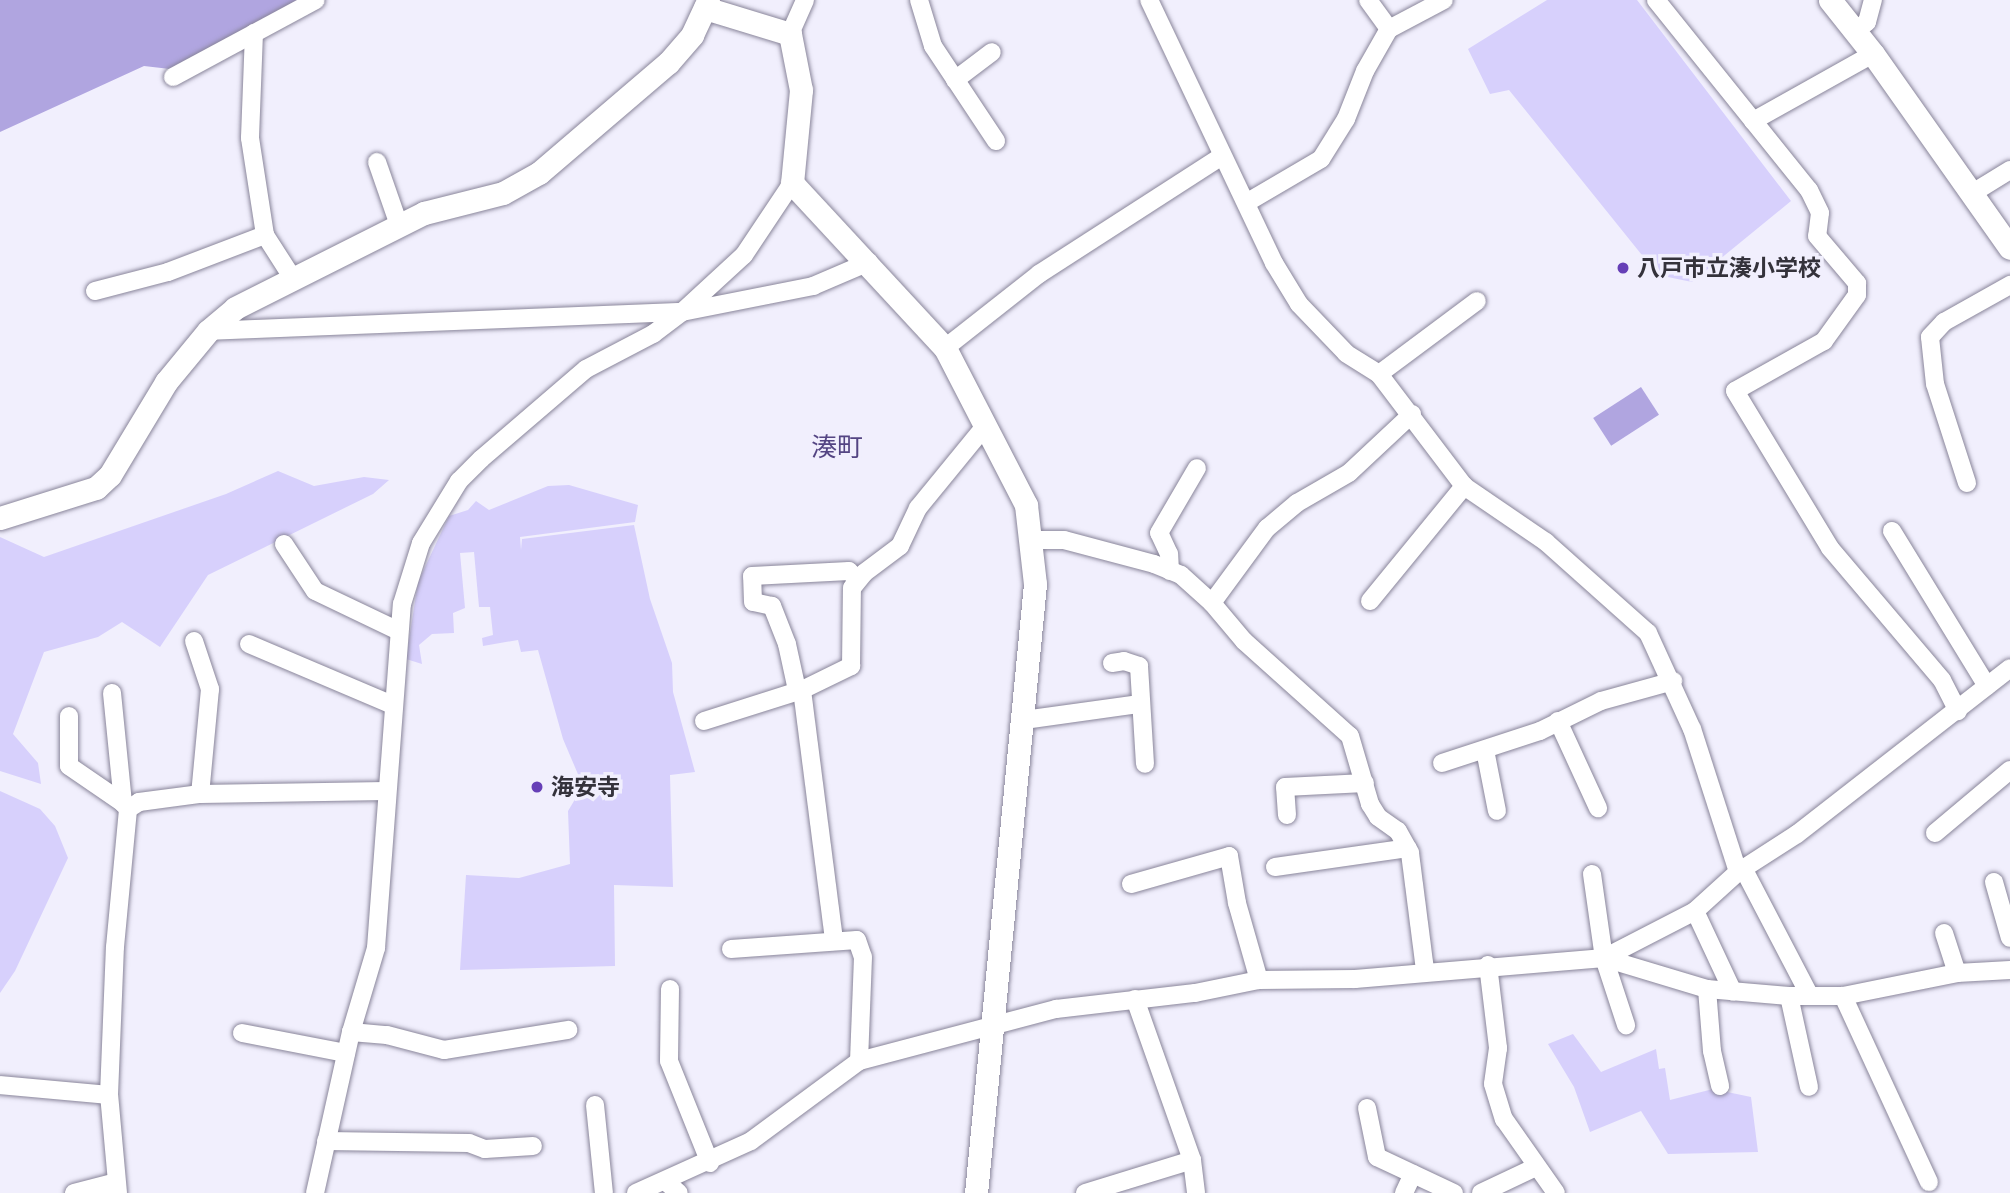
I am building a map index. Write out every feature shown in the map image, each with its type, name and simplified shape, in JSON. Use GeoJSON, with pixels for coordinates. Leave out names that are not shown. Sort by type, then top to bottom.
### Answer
{"type":"FeatureCollection","features":[{"type":"Feature","properties":{"kind":"street"},"geometry":{"type":"LineString","coordinates":[[173,77],[316,0]]}},
{"type":"Feature","properties":{"kind":"street"},"geometry":{"type":"LineString","coordinates":[[315,1193],[351,1032],[376,948],[400,631],[405,591],[421,543],[459,481],[586,369],[653,334],[682,313],[744,255],[792,183],[801,90],[790,34],[805,0]]}},
{"type":"Feature","properties":{"kind":"street"},"geometry":{"type":"LineString","coordinates":[[919,0],[933,46],[996,141]]}},
{"type":"Feature","properties":{"kind":"street"},"geometry":{"type":"LineString","coordinates":[[1368,0],[1389,29]]}},
{"type":"Feature","properties":{"kind":"street"},"geometry":{"type":"LineString","coordinates":[[1246,203],[1321,159],[1346,119],[1365,71],[1389,29],[1444,0]]}},
{"type":"Feature","properties":{"kind":"street"},"geometry":{"type":"LineString","coordinates":[[1656,0],[1810,190],[1820,212],[1817,236],[1857,282],[1857,295],[1824,341],[1735,391],[1830,548],[1942,680],[1958,710]]}},
{"type":"Feature","properties":{"kind":"street"},"geometry":{"type":"LineString","coordinates":[[1830,0],[1873,54],[2010,248]]}},
{"type":"Feature","properties":{"kind":"street"},"geometry":{"type":"LineString","coordinates":[[1855,31],[1867,22],[1873,0]]}},
{"type":"Feature","properties":{"kind":"street"},"geometry":{"type":"LineString","coordinates":[[0,518],[70,499],[103,481],[166,382],[208,331],[234,309],[292,277],[399,225],[503,192],[539,173],[668,63],[692,35],[706,4],[790,34]]}},
{"type":"Feature","properties":{"kind":"street"},"geometry":{"type":"LineString","coordinates":[[1156,4],[1222,156],[1299,304],[1346,353],[1379,374],[1412,414],[1464,486],[1546,542],[1648,633],[1673,681],[1741,870],[1810,996]]}},
{"type":"Feature","properties":{"kind":"street"},"geometry":{"type":"LineString","coordinates":[[254,33],[250,138],[265,235],[292,277]]}},
{"type":"Feature","properties":{"kind":"street"},"geometry":{"type":"LineString","coordinates":[[955,80],[992,52]]}},
{"type":"Feature","properties":{"kind":"street"},"geometry":{"type":"LineString","coordinates":[[1753,121],[1873,54]]}},
{"type":"Feature","properties":{"kind":"street"},"geometry":{"type":"LineString","coordinates":[[945,348],[1039,274],[1222,156]]}},
{"type":"Feature","properties":{"kind":"street"},"geometry":{"type":"LineString","coordinates":[[377,162],[399,225]]}},
{"type":"Feature","properties":{"kind":"street"},"geometry":{"type":"LineString","coordinates":[[1970,194],[2010,170]]}},
{"type":"Feature","properties":{"kind":"street"},"geometry":{"type":"LineString","coordinates":[[792,183],[869,262],[945,348],[1026,505],[1033,540],[1035,584],[1024,720],[990,1025],[976,1193]]}},
{"type":"Feature","properties":{"kind":"street"},"geometry":{"type":"LineString","coordinates":[[95,291],[168,272],[265,235]]}},
{"type":"Feature","properties":{"kind":"street"},"geometry":{"type":"LineString","coordinates":[[208,331],[682,313],[813,286],[869,262]]}},
{"type":"Feature","properties":{"kind":"street"},"geometry":{"type":"LineString","coordinates":[[1966,483],[1936,384],[1930,337],[1944,322],[2010,285]]}},
{"type":"Feature","properties":{"kind":"street"},"geometry":{"type":"LineString","coordinates":[[1379,374],[1477,301]]}},
{"type":"Feature","properties":{"kind":"street"},"geometry":{"type":"LineString","coordinates":[[1212,603],[1267,528],[1297,503],[1349,473],[1412,414]]}},
{"type":"Feature","properties":{"kind":"street"},"geometry":{"type":"LineString","coordinates":[[704,722],[799,690],[851,666],[852,588],[857,579],[900,546],[918,508],[985,426]]}},
{"type":"Feature","properties":{"kind":"street"},"geometry":{"type":"LineString","coordinates":[[1170,571],[1169,554],[1159,533],[1197,468]]}},
{"type":"Feature","properties":{"kind":"street"},"geometry":{"type":"LineString","coordinates":[[1370,601],[1464,486]]}},
{"type":"Feature","properties":{"kind":"street"},"geometry":{"type":"LineString","coordinates":[[1892,531],[1987,687]]}},
{"type":"Feature","properties":{"kind":"street"},"geometry":{"type":"LineString","coordinates":[[1033,540],[1064,540],[1170,571],[1212,603],[1244,641],[1350,736],[1378,817],[1398,831],[1408,848],[1425,970]]}},
{"type":"Feature","properties":{"kind":"street"},"geometry":{"type":"LineString","coordinates":[[284,544],[314,590],[400,631]]}},
{"type":"Feature","properties":{"kind":"street"},"geometry":{"type":"LineString","coordinates":[[834,941],[799,690],[787,644],[772,606],[753,602],[752,576],[849,572],[857,579]]}},
{"type":"Feature","properties":{"kind":"street"},"geometry":{"type":"LineString","coordinates":[[194,641],[211,689],[200,794]]}},
{"type":"Feature","properties":{"kind":"street"},"geometry":{"type":"LineString","coordinates":[[249,643],[393,705]]}},
{"type":"Feature","properties":{"kind":"street"},"geometry":{"type":"LineString","coordinates":[[1112,663],[1124,661],[1139,666],[1145,764]]}},
{"type":"Feature","properties":{"kind":"street"},"geometry":{"type":"LineString","coordinates":[[1604,958],[1695,911],[1741,870],[1797,834],[2010,668]]}},
{"type":"Feature","properties":{"kind":"street"},"geometry":{"type":"LineString","coordinates":[[1442,763],[1485,750],[1601,701],[1673,681]]}},
{"type":"Feature","properties":{"kind":"street"},"geometry":{"type":"LineString","coordinates":[[74,1193],[117,1188],[109,1095],[115,947],[126,806],[112,692]]}},
{"type":"Feature","properties":{"kind":"street"},"geometry":{"type":"LineString","coordinates":[[1024,720],[1140,704]]}},
{"type":"Feature","properties":{"kind":"street"},"geometry":{"type":"LineString","coordinates":[[69,716],[69,766],[126,806]]}},
{"type":"Feature","properties":{"kind":"street"},"geometry":{"type":"LineString","coordinates":[[1558,721],[1598,808]]}},
{"type":"Feature","properties":{"kind":"street"},"geometry":{"type":"LineString","coordinates":[[1485,750],[1497,811]]}},
{"type":"Feature","properties":{"kind":"street"},"geometry":{"type":"LineString","coordinates":[[1935,833],[2010,770]]}},
{"type":"Feature","properties":{"kind":"street"},"geometry":{"type":"LineString","coordinates":[[1287,815],[1285,787],[1365,783]]}},
{"type":"Feature","properties":{"kind":"street"},"geometry":{"type":"LineString","coordinates":[[126,806],[200,794],[386,792]]}},
{"type":"Feature","properties":{"kind":"street"},"geometry":{"type":"LineString","coordinates":[[1275,867],[1408,848]]}},
{"type":"Feature","properties":{"kind":"street"},"geometry":{"type":"LineString","coordinates":[[1131,884],[1229,856],[1237,903],[1259,980]]}},
{"type":"Feature","properties":{"kind":"street"},"geometry":{"type":"LineString","coordinates":[[1592,874],[1604,958],[1626,1026]]}},
{"type":"Feature","properties":{"kind":"street"},"geometry":{"type":"LineString","coordinates":[[1994,882],[2010,938]]}},
{"type":"Feature","properties":{"kind":"street"},"geometry":{"type":"LineString","coordinates":[[1695,911],[1732,992]]}},
{"type":"Feature","properties":{"kind":"street"},"geometry":{"type":"LineString","coordinates":[[1944,933],[1957,973]]}},
{"type":"Feature","properties":{"kind":"street"},"geometry":{"type":"LineString","coordinates":[[731,949],[857,940],[863,957],[859,1061]]}},
{"type":"Feature","properties":{"kind":"street"},"geometry":{"type":"LineString","coordinates":[[636,1193],[672,1187],[751,1141],[859,1061],[1056,1009],[1259,980],[1355,979],[1425,970],[1604,958],[1707,989],[1790,996],[1843,996],[1957,973],[2010,970]]}},
{"type":"Feature","properties":{"kind":"street"},"geometry":{"type":"LineString","coordinates":[[1488,965],[1499,1048],[1493,1084],[1504,1119],[1556,1193]]}},
{"type":"Feature","properties":{"kind":"street"},"geometry":{"type":"LineString","coordinates":[[670,989],[669,1061],[710,1163]]}},
{"type":"Feature","properties":{"kind":"street"},"geometry":{"type":"LineString","coordinates":[[1707,989],[1712,1051],[1720,1086]]}},
{"type":"Feature","properties":{"kind":"street"},"geometry":{"type":"LineString","coordinates":[[1790,996],[1809,1087]]}},
{"type":"Feature","properties":{"kind":"street"},"geometry":{"type":"LineString","coordinates":[[1843,996],[1929,1182]]}},
{"type":"Feature","properties":{"kind":"street"},"geometry":{"type":"LineString","coordinates":[[1135,999],[1192,1160],[1196,1193]]}},
{"type":"Feature","properties":{"kind":"street"},"geometry":{"type":"LineString","coordinates":[[351,1032],[387,1035],[444,1050],[568,1030]]}},
{"type":"Feature","properties":{"kind":"street"},"geometry":{"type":"LineString","coordinates":[[242,1032],[346,1054]]}},
{"type":"Feature","properties":{"kind":"street"},"geometry":{"type":"LineString","coordinates":[[0,1085],[109,1095]]}},
{"type":"Feature","properties":{"kind":"street"},"geometry":{"type":"LineString","coordinates":[[595,1105],[604,1193]]}},
{"type":"Feature","properties":{"kind":"street"},"geometry":{"type":"LineString","coordinates":[[1367,1108],[1377,1157],[1454,1193]]}},
{"type":"Feature","properties":{"kind":"street"},"geometry":{"type":"LineString","coordinates":[[326,1141],[469,1143],[485,1149],[533,1146]]}},
{"type":"Feature","properties":{"kind":"street"},"geometry":{"type":"LineString","coordinates":[[1085,1193],[1192,1160]]}},
{"type":"Feature","properties":{"kind":"street"},"geometry":{"type":"LineString","coordinates":[[1481,1193],[1536,1167]]}},
{"type":"Feature","properties":{"kind":"street"},"geometry":{"type":"LineString","coordinates":[[1404,1193],[1413,1174]]}},
{"type":"Feature","properties":{"kind":"shaded area"},"geometry":{"type":"Polygon","coordinates":[[[0,0],[299,0],[170,69],[144,66],[0,132],[0,0]]]}},
{"type":"Feature","properties":{"kind":"shaded area"},"geometry":{"type":"Polygon","coordinates":[[[1547,0],[1637,0],[1791,201],[1692,282],[1658,275],[1509,90],[1490,94],[1468,49],[1547,0]]]}},
{"type":"Feature","properties":{"kind":"shaded area"},"geometry":{"type":"Polygon","coordinates":[[[1641,387],[1659,415],[1611,446],[1593,418],[1641,387]]]}},
{"type":"Feature","properties":{"kind":"shaded area"},"geometry":{"type":"Polygon","coordinates":[[[278,471],[314,486],[364,477],[389,480],[373,494],[208,575],[160,647],[122,622],[98,637],[44,652],[13,734],[38,763],[41,784],[0,771],[0,537],[44,557],[226,494],[278,471]]]}},
{"type":"Feature","properties":{"kind":"shaded area"},"geometry":{"type":"Polygon","coordinates":[[[569,485],[638,505],[635,522],[520,537],[521,550],[522,539],[634,525],[650,599],[672,663],[673,692],[695,772],[670,775],[673,887],[614,885],[615,966],[460,970],[466,875],[519,878],[570,864],[568,811],[583,786],[563,739],[538,650],[521,652],[518,640],[483,646],[482,638],[493,635],[490,607],[479,607],[474,552],[460,553],[465,608],[453,613],[454,633],[432,634],[419,645],[422,664],[406,659],[418,582],[449,516],[468,510],[476,501],[489,510],[548,486],[569,485]]]}},
{"type":"Feature","properties":{"kind":"shaded area"},"geometry":{"type":"Polygon","coordinates":[[[0,791],[40,809],[55,826],[68,858],[15,971],[0,993],[0,791]]]}},
{"type":"Feature","properties":{"kind":"shaded area"},"geometry":{"type":"Polygon","coordinates":[[[1573,1034],[1601,1072],[1656,1049],[1659,1069],[1665,1068],[1670,1100],[1713,1089],[1751,1097],[1758,1152],[1668,1154],[1641,1111],[1590,1132],[1574,1087],[1548,1044],[1573,1034]]]}},
{"type":"Feature","properties":{"kind":"place","name":"八戸市立湊小学校"},"geometry":{"type":"Point","coordinates":[1623,268]}},
{"type":"Feature","properties":{"kind":"place","name":"海安寺"},"geometry":{"type":"Point","coordinates":[537,787]}},
{"type":"Feature","properties":{"kind":"district","name":"湊町"},"geometry":{"type":"Point","coordinates":[837,448]}}]}
